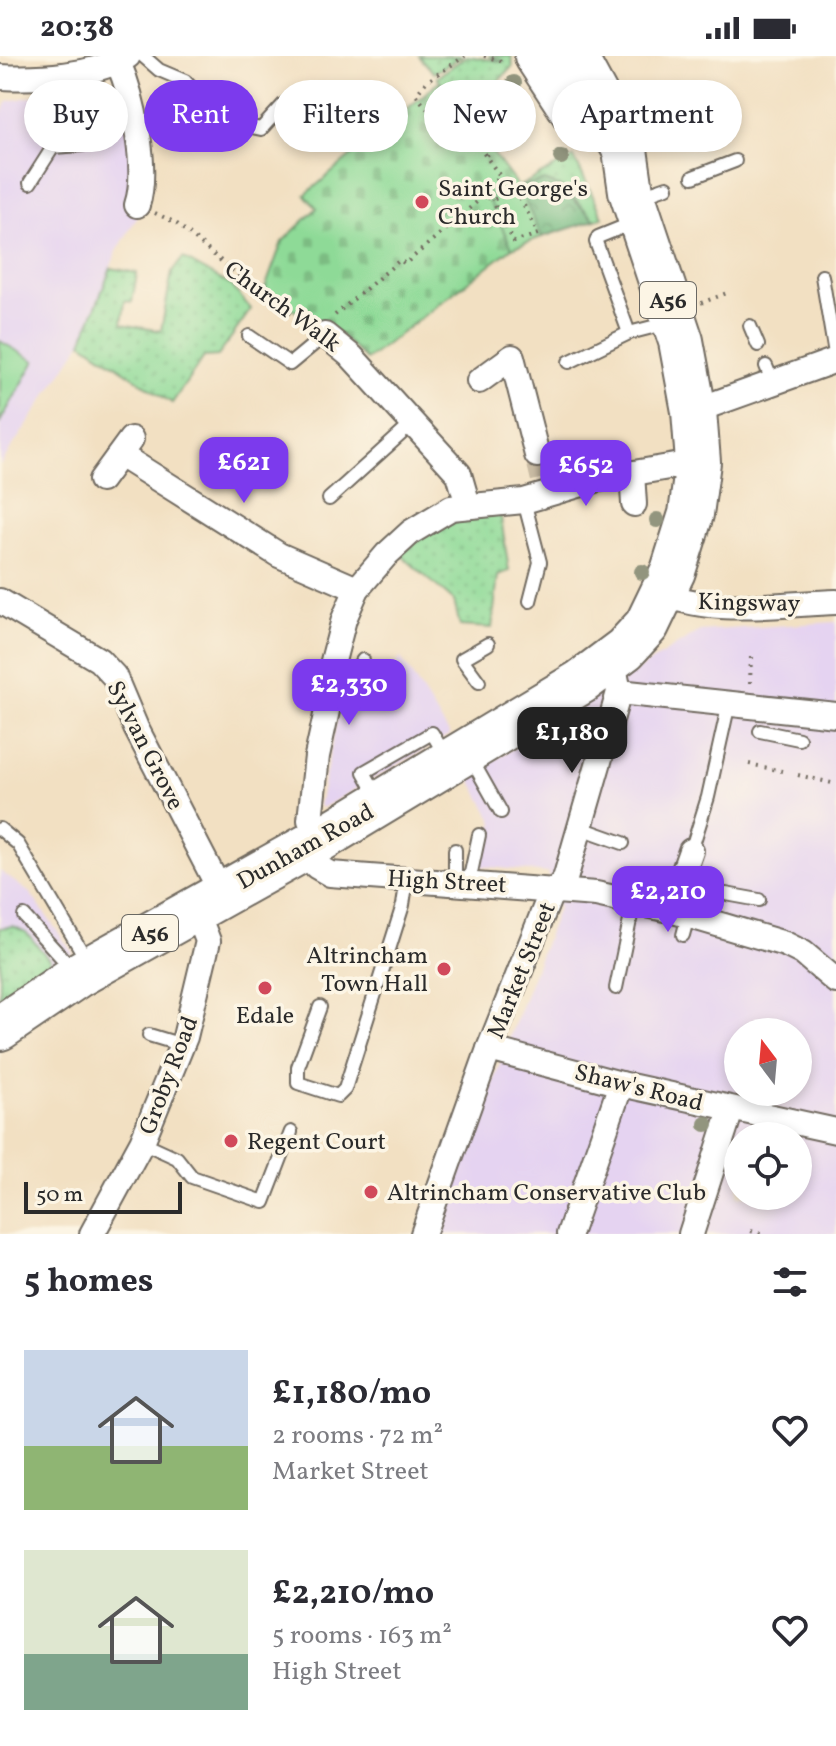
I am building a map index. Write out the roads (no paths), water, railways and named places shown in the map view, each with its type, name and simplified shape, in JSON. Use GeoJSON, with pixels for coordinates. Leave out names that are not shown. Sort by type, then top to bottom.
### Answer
{"type":"FeatureCollection","features":[{"type":"Feature","properties":{"kind":"highway"},"geometry":{"type":"LineString","coordinates":[[609,80],[613,56]]}},
{"type":"Feature","properties":{"kind":"highway","name":"A56"},"geometry":{"type":"LineString","coordinates":[[543,59],[566,80]]}},
{"type":"Feature","properties":{"kind":"highway","name":"A56"},"geometry":{"type":"LineString","coordinates":[[543,59],[602,160],[644,199]]}},
{"type":"Feature","properties":{"kind":"highway","name":"A56"},"geometry":{"type":"LineString","coordinates":[[614,677],[664,594],[691,514],[698,462],[694,411],[675,321],[644,199],[626,152]]}},
{"type":"Feature","properties":{"kind":"highway","name":"Dunham Road"},"geometry":{"type":"LineString","coordinates":[[0,1028],[85,971],[381,803],[458,756],[504,721],[614,677]]}},
{"type":"Feature","properties":{"kind":"street"},"geometry":{"type":"LineString","coordinates":[[0,77],[26,78],[123,59],[138,148],[140,195],[137,205]]}},
{"type":"Feature","properties":{"kind":"street","name":"Church Walk"},"geometry":{"type":"LineString","coordinates":[[322,332],[352,357],[459,474],[468,505]]}},
{"type":"Feature","properties":{"kind":"street"},"geometry":{"type":"LineString","coordinates":[[479,381],[512,357],[537,455]]}},
{"type":"Feature","properties":{"kind":"street"},"geometry":{"type":"LineString","coordinates":[[694,411],[770,374],[836,360]]}},
{"type":"Feature","properties":{"kind":"street"},"geometry":{"type":"LineString","coordinates":[[101,480],[125,447],[279,555],[357,589]]}},
{"type":"Feature","properties":{"kind":"street"},"geometry":{"type":"LineString","coordinates":[[312,844],[310,820],[317,756],[332,688],[332,665],[344,619],[357,589],[411,532],[451,508],[698,462]]}},
{"type":"Feature","properties":{"kind":"street"},"geometry":{"type":"LineString","coordinates":[[632,473],[634,504]]}},
{"type":"Feature","properties":{"kind":"street","name":"Kingsway"},"geometry":{"type":"LineString","coordinates":[[664,594],[680,600],[753,606],[836,602]]}},
{"type":"Feature","properties":{"kind":"street","name":"Sylvan Grove"},"geometry":{"type":"LineString","coordinates":[[0,601],[99,660],[114,676],[208,900]]}},
{"type":"Feature","properties":{"kind":"street"},"geometry":{"type":"LineString","coordinates":[[614,677],[739,704],[836,715]]}},
{"type":"Feature","properties":{"kind":"street","name":"Market Street"},"geometry":{"type":"LineString","coordinates":[[423,1234],[489,1049],[549,898],[565,879],[581,828],[614,677]]}},
{"type":"Feature","properties":{"kind":"street","name":"High Street"},"geometry":{"type":"LineString","coordinates":[[312,844],[316,866],[330,874],[557,888],[634,901],[680,920],[757,926],[803,953],[836,981]]}},
{"type":"Feature","properties":{"kind":"street"},"geometry":{"type":"LineString","coordinates":[[680,920],[691,851]]}},
{"type":"Feature","properties":{"kind":"street","name":"Groby Road"},"geometry":{"type":"LineString","coordinates":[[92,1234],[142,1142],[182,1045],[202,980],[208,941],[208,900]]}},
{"type":"Feature","properties":{"kind":"street","name":"Shaw's Road"},"geometry":{"type":"LineString","coordinates":[[489,1049],[731,1110],[836,1131]]}},
{"type":"Feature","properties":{"kind":"street"},"geometry":{"type":"LineString","coordinates":[[575,1232],[621,1084]]}},
{"type":"Feature","properties":{"kind":"street"},"geometry":{"type":"LineString","coordinates":[[691,1234],[731,1110]]}},
{"type":"Feature","properties":{"kind":"lane"},"geometry":{"type":"LineString","coordinates":[[143,56],[159,70],[185,81],[208,106],[247,126],[261,129],[274,115]]}},
{"type":"Feature","properties":{"kind":"lane"},"geometry":{"type":"LineString","coordinates":[[30,183],[53,147],[82,145],[130,93]]}},
{"type":"Feature","properties":{"kind":"lane"},"geometry":{"type":"LineString","coordinates":[[693,177],[735,161]]}},
{"type":"Feature","properties":{"kind":"lane"},"geometry":{"type":"LineString","coordinates":[[629,333],[596,242],[644,199]]}},
{"type":"Feature","properties":{"kind":"lane"},"geometry":{"type":"LineString","coordinates":[[822,276],[836,360]]}},
{"type":"Feature","properties":{"kind":"lane"},"geometry":{"type":"LineString","coordinates":[[569,362],[629,333],[675,321]]}},
{"type":"Feature","properties":{"kind":"lane"},"geometry":{"type":"LineString","coordinates":[[750,326],[758,345]]}},
{"type":"Feature","properties":{"kind":"lane"},"geometry":{"type":"LineString","coordinates":[[249,336],[290,364],[322,332]]}},
{"type":"Feature","properties":{"kind":"lane"},"geometry":{"type":"LineString","coordinates":[[329,499],[412,424]]}},
{"type":"Feature","properties":{"kind":"lane"},"geometry":{"type":"LineString","coordinates":[[530,601],[540,562],[538,492]]}},
{"type":"Feature","properties":{"kind":"lane"},"geometry":{"type":"LineString","coordinates":[[479,682],[462,659],[488,644]]}},
{"type":"Feature","properties":{"kind":"lane"},"geometry":{"type":"LineString","coordinates":[[332,688],[348,681],[363,660]]}},
{"type":"Feature","properties":{"kind":"lane"},"geometry":{"type":"LineString","coordinates":[[691,851],[739,704]]}},
{"type":"Feature","properties":{"kind":"lane"},"geometry":{"type":"LineString","coordinates":[[760,731],[799,739]]}},
{"type":"Feature","properties":{"kind":"lane"},"geometry":{"type":"LineString","coordinates":[[458,756],[501,812]]}},
{"type":"Feature","properties":{"kind":"lane"},"geometry":{"type":"LineString","coordinates":[[581,828],[623,843]]}},
{"type":"Feature","properties":{"kind":"lane"},"geometry":{"type":"LineString","coordinates":[[0,829],[18,844],[85,971]]}},
{"type":"Feature","properties":{"kind":"lane"},"geometry":{"type":"LineString","coordinates":[[462,882],[479,835]]}},
{"type":"Feature","properties":{"kind":"lane"},"geometry":{"type":"LineString","coordinates":[[455,850],[462,882]]}},
{"type":"Feature","properties":{"kind":"lane"},"geometry":{"type":"LineString","coordinates":[[320,1007],[298,1067],[298,1083],[338,1096],[345,1089],[403,905],[407,879]]}},
{"type":"Feature","properties":{"kind":"lane"},"geometry":{"type":"LineString","coordinates":[[726,894],[759,900]]}},
{"type":"Feature","properties":{"kind":"lane"},"geometry":{"type":"LineString","coordinates":[[616,988],[634,901]]}},
{"type":"Feature","properties":{"kind":"lane"},"geometry":{"type":"LineString","coordinates":[[24,916],[85,971]]}},
{"type":"Feature","properties":{"kind":"lane"},"geometry":{"type":"LineString","coordinates":[[149,1035],[182,1045]]}},
{"type":"Feature","properties":{"kind":"lane"},"geometry":{"type":"LineString","coordinates":[[142,1142],[177,1158],[192,1177],[264,1202],[291,1132]]}},
{"type":"Feature","properties":{"kind":"tunnel"},"geometry":{"type":"LineString","coordinates":[[537,455],[543,480]]}},
{"type":"Feature","properties":{"kind":"place","name":"Saint George's Church"},"geometry":{"type":"Point","coordinates":[422,202]}},
{"type":"Feature","properties":{"kind":"place","name":"Altrincham Town Hall"},"geometry":{"type":"Point","coordinates":[444,969]}},
{"type":"Feature","properties":{"kind":"place","name":"Edale"},"geometry":{"type":"Point","coordinates":[265,988]}},
{"type":"Feature","properties":{"kind":"place","name":"Regent Court"},"geometry":{"type":"Point","coordinates":[231,1141]}},
{"type":"Feature","properties":{"kind":"place","name":"Altrincham Conservative Club"},"geometry":{"type":"Point","coordinates":[371,1192]}}]}
